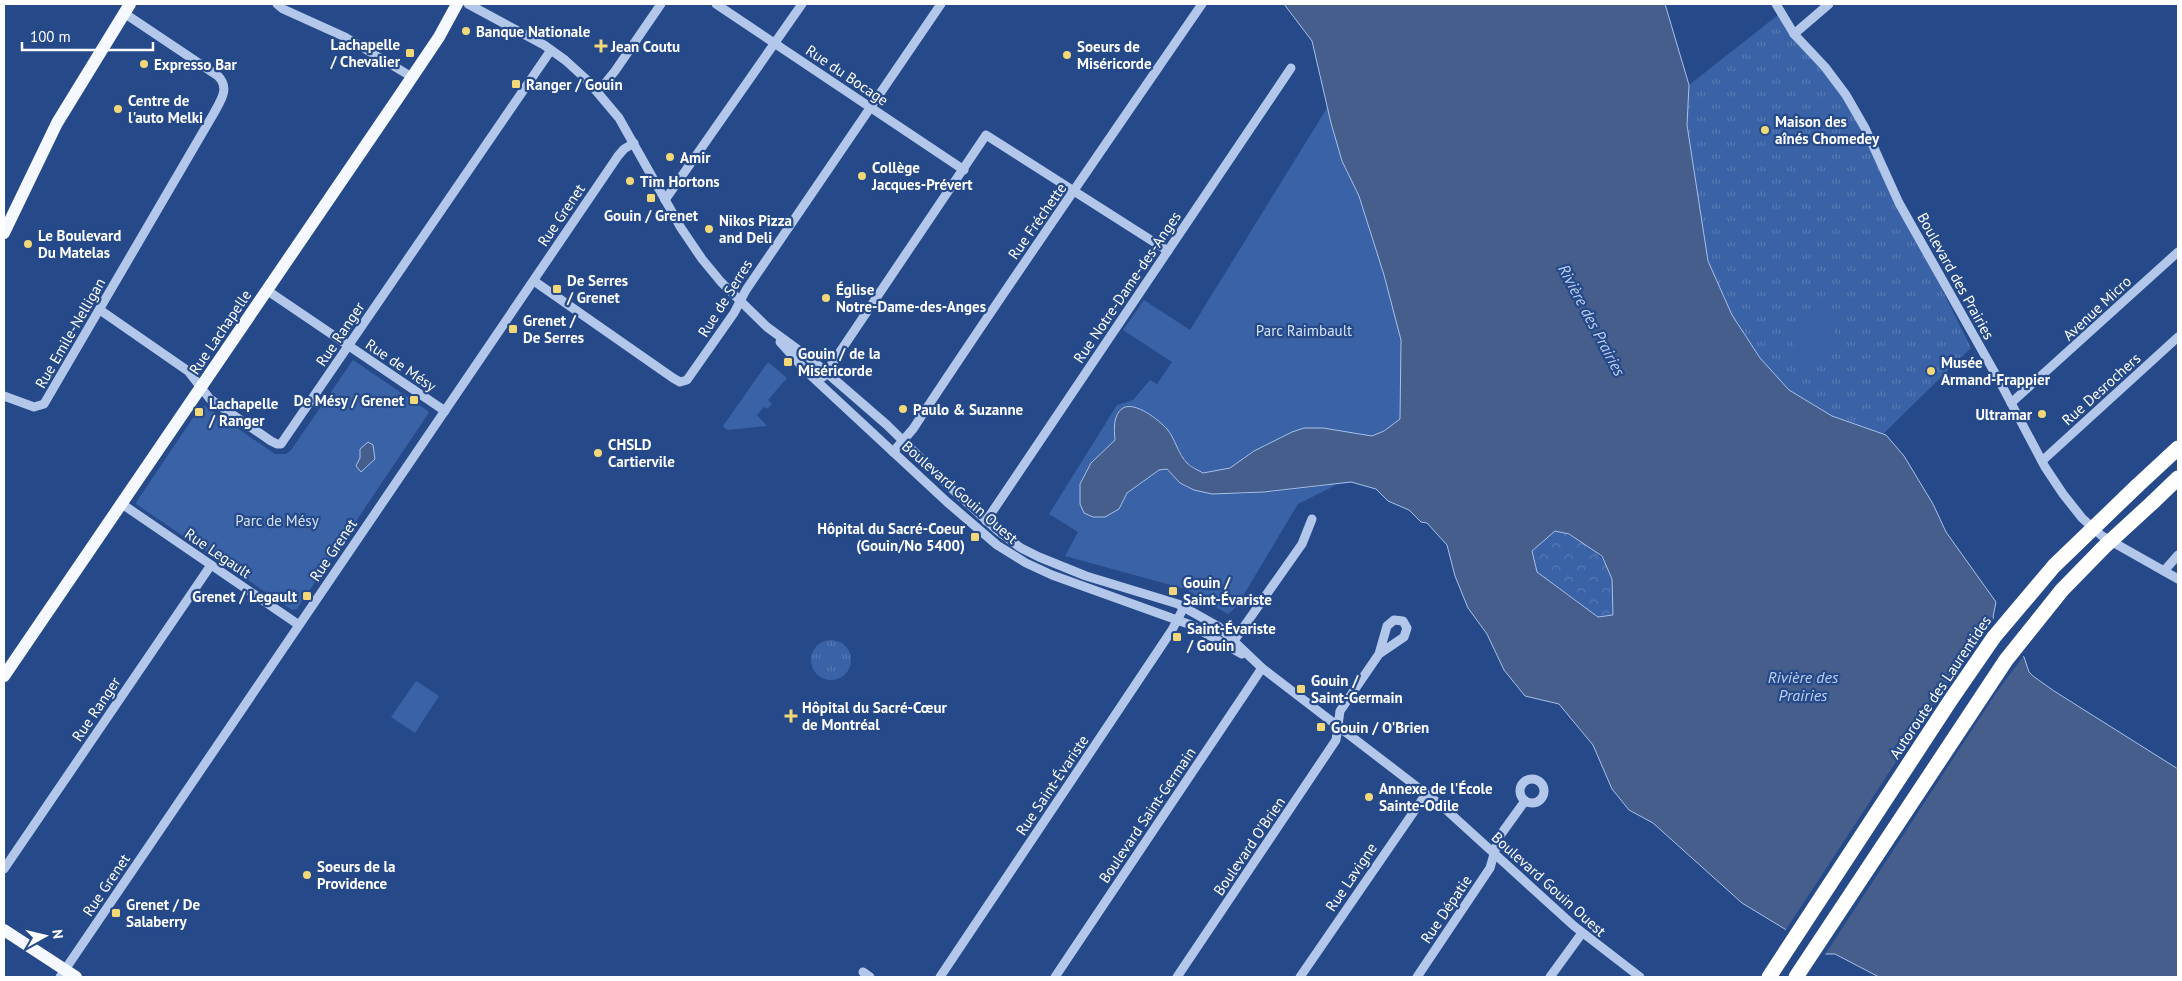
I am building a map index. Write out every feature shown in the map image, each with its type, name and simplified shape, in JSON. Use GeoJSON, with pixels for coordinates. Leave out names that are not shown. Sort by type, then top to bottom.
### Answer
{"type":"FeatureCollection","features":[{"type":"Feature","properties":{"kind":"highway","name":"Autoroute des Laurentides"},"geometry":{"type":"LineString","coordinates":[[1769,977],[1994,637],[2054,566],[2178,448]]}},
{"type":"Feature","properties":{"kind":"highway"},"geometry":{"type":"LineString","coordinates":[[1796,977],[2006,660],[2066,586],[2104,547],[2178,478]]}},
{"type":"Feature","properties":{"kind":"main road","name":"Rue Lachapelle"},"geometry":{"type":"LineString","coordinates":[[4,676],[268,291],[439,37],[457,4]]}},
{"type":"Feature","properties":{"kind":"main road"},"geometry":{"type":"LineString","coordinates":[[4,233],[57,123],[127,8]]}},
{"type":"Feature","properties":{"kind":"main road"},"geometry":{"type":"LineString","coordinates":[[4,930],[63,974],[76,977]]}},
{"type":"Feature","properties":{"kind":"street"},"geometry":{"type":"LineString","coordinates":[[277,4],[345,37],[412,77]]}},
{"type":"Feature","properties":{"kind":"street","name":"Boulevard Gouin Ouest"},"geometry":{"type":"LineString","coordinates":[[468,4],[551,50],[572,66],[598,92],[619,118],[665,200],[702,259],[819,383],[990,540],[1026,564],[1058,578],[1178,620],[1232,644]]}},
{"type":"Feature","properties":{"kind":"street"},"geometry":{"type":"LineString","coordinates":[[598,92],[615,72],[661,4]]}},
{"type":"Feature","properties":{"kind":"street","name":"Rue du Bocage"},"geometry":{"type":"LineString","coordinates":[[716,4],[964,170]]}},
{"type":"Feature","properties":{"kind":"street"},"geometry":{"type":"LineString","coordinates":[[665,200],[802,4]]}},
{"type":"Feature","properties":{"kind":"street","name":"Rue de Serres"},"geometry":{"type":"LineString","coordinates":[[534,281],[680,382],[687,380],[692,376],[740,301],[941,4]]}},
{"type":"Feature","properties":{"kind":"street","name":"Rue Fréchette"},"geometry":{"type":"LineString","coordinates":[[893,452],[903,441],[1202,4]]}},
{"type":"Feature","properties":{"kind":"street","name":"Boulevard des Prairies"},"geometry":{"type":"LineString","coordinates":[[1776,4],[1794,34],[1825,67],[1846,95],[1865,128],[1896,197],[2042,461],[2066,498],[2096,531],[2128,552],[2178,579]]}},
{"type":"Feature","properties":{"kind":"street"},"geometry":{"type":"LineString","coordinates":[[1794,34],[1829,4]]}},
{"type":"Feature","properties":{"kind":"street","name":"Rue Emile-Nelligan"},"geometry":{"type":"LineString","coordinates":[[4,396],[34,407],[44,404],[214,113],[224,92],[224,84],[218,76],[127,8]]}},
{"type":"Feature","properties":{"kind":"street","name":"Rue Ranger"},"geometry":{"type":"LineString","coordinates":[[100,310],[188,371],[210,399],[271,441],[280,444],[286,439],[551,50]]}},
{"type":"Feature","properties":{"kind":"street","name":"Rue Notre-Dame-des-Anges"},"geometry":{"type":"LineString","coordinates":[[986,521],[1291,68]]}},
{"type":"Feature","properties":{"kind":"street"},"geometry":{"type":"LineString","coordinates":[[819,383],[986,135],[1168,251]]}},
{"type":"Feature","properties":{"kind":"street","name":"Rue Grenet"},"geometry":{"type":"LineString","coordinates":[[63,974],[618,156],[634,143]]}},
{"type":"Feature","properties":{"kind":"street","name":"Avenue Micro"},"geometry":{"type":"LineString","coordinates":[[2011,402],[2178,252]]}},
{"type":"Feature","properties":{"kind":"street","name":"Rue de Mésy"},"geometry":{"type":"LineString","coordinates":[[268,291],[445,411]]}},
{"type":"Feature","properties":{"kind":"street","name":"Boulevard Gouin Ouest"},"geometry":{"type":"LineString","coordinates":[[767,327],[887,424],[986,521],[1021,548],[1038,557],[1086,576],[1184,606],[1210,621],[1232,644],[1253,661],[1426,794],[1582,933],[1640,977]]}},
{"type":"Feature","properties":{"kind":"street","name":"Rue Desrochers"},"geometry":{"type":"LineString","coordinates":[[2042,461],[2178,337]]}},
{"type":"Feature","properties":{"kind":"street","name":"Rue Legault"},"geometry":{"type":"LineString","coordinates":[[122,504],[299,625]]}},
{"type":"Feature","properties":{"kind":"street"},"geometry":{"type":"LineString","coordinates":[[1232,644],[1302,544],[1312,520]]}},
{"type":"Feature","properties":{"kind":"street"},"geometry":{"type":"LineString","coordinates":[[2164,571],[2178,555]]}},
{"type":"Feature","properties":{"kind":"street","name":"Rue Ranger"},"geometry":{"type":"LineString","coordinates":[[4,868],[211,565]]}},
{"type":"Feature","properties":{"kind":"street","name":"Rue Saint-Évariste"},"geometry":{"type":"LineString","coordinates":[[940,977],[1178,620],[1184,606]]}},
{"type":"Feature","properties":{"kind":"street","name":"Boulevard O'Brien"},"geometry":{"type":"LineString","coordinates":[[1177,977],[1336,740],[1340,711],[1379,654]]}},
{"type":"Feature","properties":{"kind":"street","name":"Boulevard Saint-Germain"},"geometry":{"type":"LineString","coordinates":[[1055,977],[1262,668]]}},
{"type":"Feature","properties":{"kind":"street","name":"Rue Lavigne"},"geometry":{"type":"LineString","coordinates":[[1300,977],[1426,794]]}},
{"type":"Feature","properties":{"kind":"street","name":"Rue Dépatie"},"geometry":{"type":"LineString","coordinates":[[1417,977],[1490,868],[1499,837],[1525,801]]}},
{"type":"Feature","properties":{"kind":"street"},"geometry":{"type":"LineString","coordinates":[[1550,977],[1582,933]]}},
{"type":"Feature","properties":{"kind":"green space"},"geometry":{"type":"Polygon","coordinates":[[[1778,15],[1846,95],[1971,348],[1883,434],[1832,416],[1789,390],[1760,358],[1732,315],[1708,261],[1687,125],[1689,85],[1778,15]]]}},
{"type":"Feature","properties":{"kind":"green space","name":"Parc Raimbault"},"geometry":{"type":"Polygon","coordinates":[[[1327,108],[1350,155],[1408,339],[1401,419],[1384,431],[1372,436],[1323,428],[1304,428],[1254,451],[1230,468],[1203,473],[1186,462],[1167,429],[1114,429],[1115,440],[1091,463],[1080,484],[1080,504],[1119,509],[1127,493],[1159,470],[1167,469],[1180,483],[1193,489],[1212,493],[1256,493],[1338,484],[1298,504],[1237,606],[1228,614],[1185,589],[1065,556],[1078,532],[1049,514],[1117,405],[1133,400],[1150,380],[1157,384],[1172,362],[1123,330],[1144,300],[1190,330],[1327,108]]]}},
{"type":"Feature","properties":{"kind":"green space"},"geometry":{"type":"Polygon","coordinates":[[[1825,312],[1840,346],[1802,363],[1787,330],[1825,312]]]}},
{"type":"Feature","properties":{"kind":"green space","name":"Parc de Mésy"},"geometry":{"type":"Polygon","coordinates":[[[353,360],[428,411],[428,414],[297,609],[292,610],[136,504],[201,406],[205,406],[275,454],[286,454],[291,450],[353,360]]]}},
{"type":"Feature","properties":{"kind":"green space"},"geometry":{"type":"Polygon","coordinates":[[[768,362],[787,378],[768,400],[772,404],[767,409],[764,407],[757,415],[767,426],[727,430],[723,426],[768,362]]]}},
{"type":"Feature","properties":{"kind":"green space"},"geometry":{"type":"Polygon","coordinates":[[[1555,531],[1564,533],[1582,542],[1604,561],[1613,583],[1613,615],[1598,617],[1537,572],[1532,551],[1555,531]]]}},
{"type":"Feature","properties":{"kind":"green space"},"geometry":{"type":"Polygon","coordinates":[[[827,640],[835,640],[842,643],[848,649],[851,660],[848,671],[842,677],[835,680],[827,680],[820,677],[814,671],[811,664],[811,656],[814,649],[820,643],[827,640]]]}},
{"type":"Feature","properties":{"kind":"green space"},"geometry":{"type":"Polygon","coordinates":[[[416,681],[439,696],[415,733],[391,717],[416,681]]]}},
{"type":"Feature","properties":{"kind":"water","name":"Rivière des Prairies"},"geometry":{"type":"Polygon","coordinates":[[[1284,4],[1665,4],[1689,85],[1687,125],[1708,261],[1732,315],[1760,358],[1789,390],[1832,416],[1886,435],[1904,456],[1933,504],[1946,532],[1996,602],[1993,617],[2024,657],[2029,672],[2033,676],[2178,769],[2178,977],[1879,977],[1835,954],[1826,954],[1742,903],[1653,823],[1629,810],[1612,789],[1593,745],[1559,704],[1525,696],[1504,670],[1487,634],[1468,608],[1455,576],[1447,545],[1427,523],[1421,522],[1409,510],[1388,501],[1376,489],[1351,482],[1264,492],[1212,494],[1194,490],[1180,483],[1167,469],[1159,470],[1127,493],[1119,509],[1105,517],[1093,517],[1084,513],[1080,504],[1080,484],[1091,463],[1115,440],[1114,427],[1117,414],[1123,408],[1134,407],[1140,409],[1158,421],[1170,433],[1187,463],[1203,473],[1230,468],[1254,451],[1304,428],[1323,428],[1372,436],[1384,431],[1400,419],[1401,340],[1384,275],[1359,196],[1342,161],[1312,41],[1284,4]],[[1555,531],[1532,551],[1537,572],[1598,617],[1613,615],[1612,579],[1602,556],[1569,534],[1555,531]]]}},
{"type":"Feature","properties":{"kind":"water"},"geometry":{"type":"Polygon","coordinates":[[[368,442],[373,445],[375,459],[361,472],[356,466],[360,458],[360,449],[368,442]]]}},
{"type":"Feature","properties":{"kind":"pier"},"geometry":{"type":"Polygon","coordinates":[[[1996,616],[2025,654],[1996,693],[1824,956],[1785,931],[1957,669],[1996,616]]]}},
{"type":"Feature","properties":{"kind":"place","name":"Banque Nationale"},"geometry":{"type":"Point","coordinates":[466,31]}},
{"type":"Feature","properties":{"kind":"place","name":"Jean Coutu"},"geometry":{"type":"Point","coordinates":[601,46]}},
{"type":"Feature","properties":{"kind":"place","name":"Lachapelle / Chevalier"},"geometry":{"type":"Point","coordinates":[410,53]}},
{"type":"Feature","properties":{"kind":"place","name":"Soeurs de Miséricorde"},"geometry":{"type":"Point","coordinates":[1067,55]}},
{"type":"Feature","properties":{"kind":"place","name":"Expresso Bar"},"geometry":{"type":"Point","coordinates":[144,64]}},
{"type":"Feature","properties":{"kind":"place","name":"Ranger / Gouin"},"geometry":{"type":"Point","coordinates":[516,84]}},
{"type":"Feature","properties":{"kind":"place","name":"Centre de l'auto Melki"},"geometry":{"type":"Point","coordinates":[118,109]}},
{"type":"Feature","properties":{"kind":"place","name":"Maison des aînés Chomedey"},"geometry":{"type":"Point","coordinates":[1765,130]}},
{"type":"Feature","properties":{"kind":"place","name":"Amir"},"geometry":{"type":"Point","coordinates":[670,157]}},
{"type":"Feature","properties":{"kind":"place","name":"Collège Jacques-Prévert"},"geometry":{"type":"Point","coordinates":[862,176]}},
{"type":"Feature","properties":{"kind":"place","name":"Tim Hortons"},"geometry":{"type":"Point","coordinates":[630,181]}},
{"type":"Feature","properties":{"kind":"place","name":"Gouin / Grenet"},"geometry":{"type":"Point","coordinates":[651,198]}},
{"type":"Feature","properties":{"kind":"place","name":"Nikos Pizza and Deli"},"geometry":{"type":"Point","coordinates":[709,229]}},
{"type":"Feature","properties":{"kind":"place","name":"Le Boulevard Du Matelas"},"geometry":{"type":"Point","coordinates":[28,244]}},
{"type":"Feature","properties":{"kind":"place","name":"De Serres / Grenet"},"geometry":{"type":"Point","coordinates":[557,289]}},
{"type":"Feature","properties":{"kind":"place","name":"Église Notre-Dame-des-Anges"},"geometry":{"type":"Point","coordinates":[826,298]}},
{"type":"Feature","properties":{"kind":"place","name":"Grenet / De Serres"},"geometry":{"type":"Point","coordinates":[513,329]}},
{"type":"Feature","properties":{"kind":"place","name":"Gouin / de la Miséricorde"},"geometry":{"type":"Point","coordinates":[788,362]}},
{"type":"Feature","properties":{"kind":"place","name":"Musée Armand-Frappier"},"geometry":{"type":"Point","coordinates":[1931,371]}},
{"type":"Feature","properties":{"kind":"place","name":"De Mésy / Grenet"},"geometry":{"type":"Point","coordinates":[414,400]}},
{"type":"Feature","properties":{"kind":"place","name":"Paulo & Suzanne"},"geometry":{"type":"Point","coordinates":[903,409]}},
{"type":"Feature","properties":{"kind":"place","name":"Lachapelle / Ranger"},"geometry":{"type":"Point","coordinates":[199,412]}},
{"type":"Feature","properties":{"kind":"place","name":"Ultramar"},"geometry":{"type":"Point","coordinates":[2042,414]}},
{"type":"Feature","properties":{"kind":"place","name":"CHSLD Cartiervile"},"geometry":{"type":"Point","coordinates":[598,453]}},
{"type":"Feature","properties":{"kind":"place","name":"Hôpital du Sacré-Coeur (Gouin/No 5400)"},"geometry":{"type":"Point","coordinates":[975,537]}},
{"type":"Feature","properties":{"kind":"place","name":"Gouin / Saint-Évariste"},"geometry":{"type":"Point","coordinates":[1173,591]}},
{"type":"Feature","properties":{"kind":"place","name":"Grenet / Legault"},"geometry":{"type":"Point","coordinates":[307,596]}},
{"type":"Feature","properties":{"kind":"place","name":"Saint-Évariste / Gouin"},"geometry":{"type":"Point","coordinates":[1177,637]}},
{"type":"Feature","properties":{"kind":"place","name":"Gouin / Saint-Germain"},"geometry":{"type":"Point","coordinates":[1301,689]}},
{"type":"Feature","properties":{"kind":"place","name":"Hôpital du Sacré-Cœur de Montréal"},"geometry":{"type":"Point","coordinates":[791,716]}},
{"type":"Feature","properties":{"kind":"place","name":"Gouin / O'Brien"},"geometry":{"type":"Point","coordinates":[1321,727]}},
{"type":"Feature","properties":{"kind":"place","name":"Annexe de l'École Sainte-Odile"},"geometry":{"type":"Point","coordinates":[1369,797]}},
{"type":"Feature","properties":{"kind":"place","name":"Soeurs de la Providence"},"geometry":{"type":"Point","coordinates":[307,875]}},
{"type":"Feature","properties":{"kind":"place","name":"Grenet / De Salaberry"},"geometry":{"type":"Point","coordinates":[116,913]}}]}
